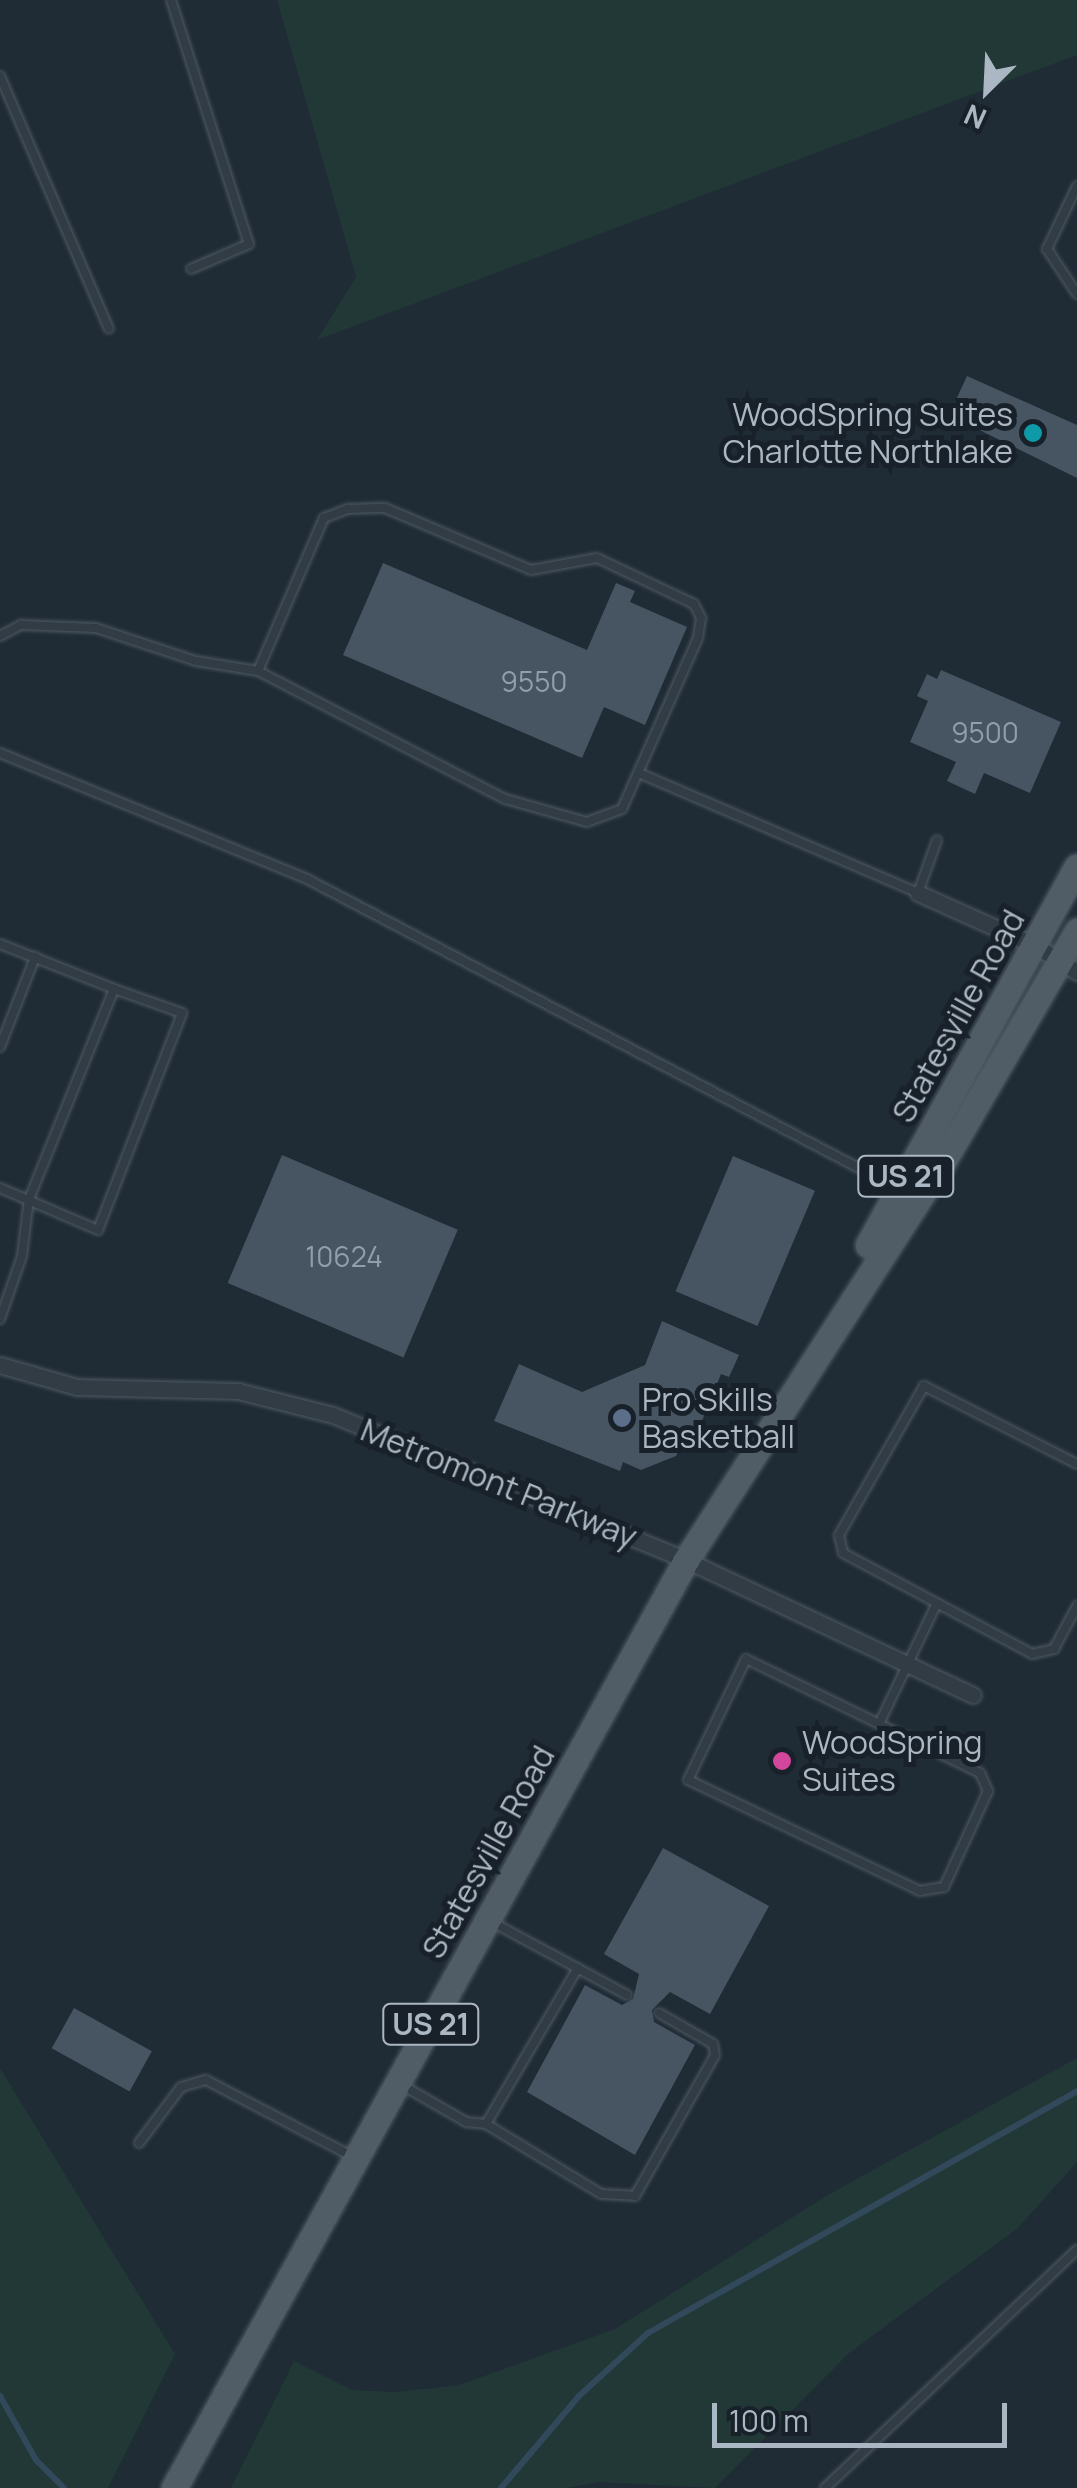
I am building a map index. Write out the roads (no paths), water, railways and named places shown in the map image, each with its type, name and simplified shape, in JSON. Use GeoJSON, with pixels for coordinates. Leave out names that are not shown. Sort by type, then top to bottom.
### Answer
{"type":"FeatureCollection","features":[{"type":"Feature","properties":{"kind":"main road","name":"Statesville Road"},"geometry":{"type":"LineString","coordinates":[[779,1408],[1077,867]]}},
{"type":"Feature","properties":{"kind":"main road","name":"Statesville Road"},"geometry":{"type":"LineString","coordinates":[[174,2488],[686,1560],[779,1408],[1069,966],[1077,930]]}},
{"type":"Feature","properties":{"kind":"street"},"geometry":{"type":"LineString","coordinates":[[918,894],[1036,946],[1069,966]]}},
{"type":"Feature","properties":{"kind":"street","name":"Metromont Parkway"},"geometry":{"type":"LineString","coordinates":[[0,1365],[78,1387],[276,1397],[686,1560],[973,1695]]}},
{"type":"Feature","properties":{"kind":"lane"},"geometry":{"type":"LineString","coordinates":[[171,0],[250,244],[192,269]]}},
{"type":"Feature","properties":{"kind":"lane"},"geometry":{"type":"LineString","coordinates":[[0,76],[108,329]]}},
{"type":"Feature","properties":{"kind":"lane"},"geometry":{"type":"LineString","coordinates":[[1077,186],[1047,250],[1077,294]]}},
{"type":"Feature","properties":{"kind":"lane"},"geometry":{"type":"LineString","coordinates":[[0,636],[22,625],[96,628],[196,661],[258,671],[455,775],[547,814],[588,822],[622,810],[641,774],[701,618],[679,593],[597,558],[530,570],[386,508],[348,509],[324,518],[258,671]]}},
{"type":"Feature","properties":{"kind":"lane"},"geometry":{"type":"LineString","coordinates":[[0,753],[307,879],[899,1189]]}},
{"type":"Feature","properties":{"kind":"lane"},"geometry":{"type":"LineString","coordinates":[[641,774],[918,894],[937,840]]}},
{"type":"Feature","properties":{"kind":"lane"},"geometry":{"type":"LineString","coordinates":[[0,944],[182,1013],[98,1230],[0,1188]]}},
{"type":"Feature","properties":{"kind":"lane"},"geometry":{"type":"LineString","coordinates":[[0,1048],[35,958]]}},
{"type":"Feature","properties":{"kind":"lane"},"geometry":{"type":"LineString","coordinates":[[0,1319],[22,1256],[30,1199],[114,989]]}},
{"type":"Feature","properties":{"kind":"lane"},"geometry":{"type":"LineString","coordinates":[[1077,1464],[924,1386],[840,1535],[844,1553],[1032,1654],[1054,1649],[1077,1606]]}},
{"type":"Feature","properties":{"kind":"lane"},"geometry":{"type":"LineString","coordinates":[[879,1724],[936,1605]]}},
{"type":"Feature","properties":{"kind":"lane"},"geometry":{"type":"LineString","coordinates":[[746,1659],[879,1724],[980,1773],[988,1791],[944,1887],[920,1891],[688,1780],[746,1659]]}},
{"type":"Feature","properties":{"kind":"lane"},"geometry":{"type":"LineString","coordinates":[[488,1920],[627,1995]]}},
{"type":"Feature","properties":{"kind":"lane"},"geometry":{"type":"LineString","coordinates":[[486,2124],[578,1968]]}},
{"type":"Feature","properties":{"kind":"lane"},"geometry":{"type":"LineString","coordinates":[[398,2083],[466,2122],[486,2124],[601,2194],[635,2196],[714,2055],[713,2044],[659,2013]]}},
{"type":"Feature","properties":{"kind":"lane"},"geometry":{"type":"LineString","coordinates":[[140,2143],[181,2086],[206,2080],[233,2088],[357,2159]]}},
{"type":"Feature","properties":{"kind":"lane"},"geometry":{"type":"LineString","coordinates":[[825,2488],[1077,2250]]}},
{"type":"Feature","properties":{"kind":"waterway"},"geometry":{"type":"LineString","coordinates":[[501,2488],[579,2396],[648,2333],[1077,2091]]}},
{"type":"Feature","properties":{"kind":"waterway"},"geometry":{"type":"LineString","coordinates":[[0,2396],[36,2460],[64,2488]]}},
{"type":"Feature","properties":{"kind":"place","name":"WoodSpring Suites Charlotte Northlake"},"geometry":{"type":"Point","coordinates":[1033,433]}},
{"type":"Feature","properties":{"kind":"place","name":"Pro Skills Basketball"},"geometry":{"type":"Point","coordinates":[622,1418]}},
{"type":"Feature","properties":{"kind":"place","name":"WoodSpring Suites"},"geometry":{"type":"Point","coordinates":[782,1761]}}]}
